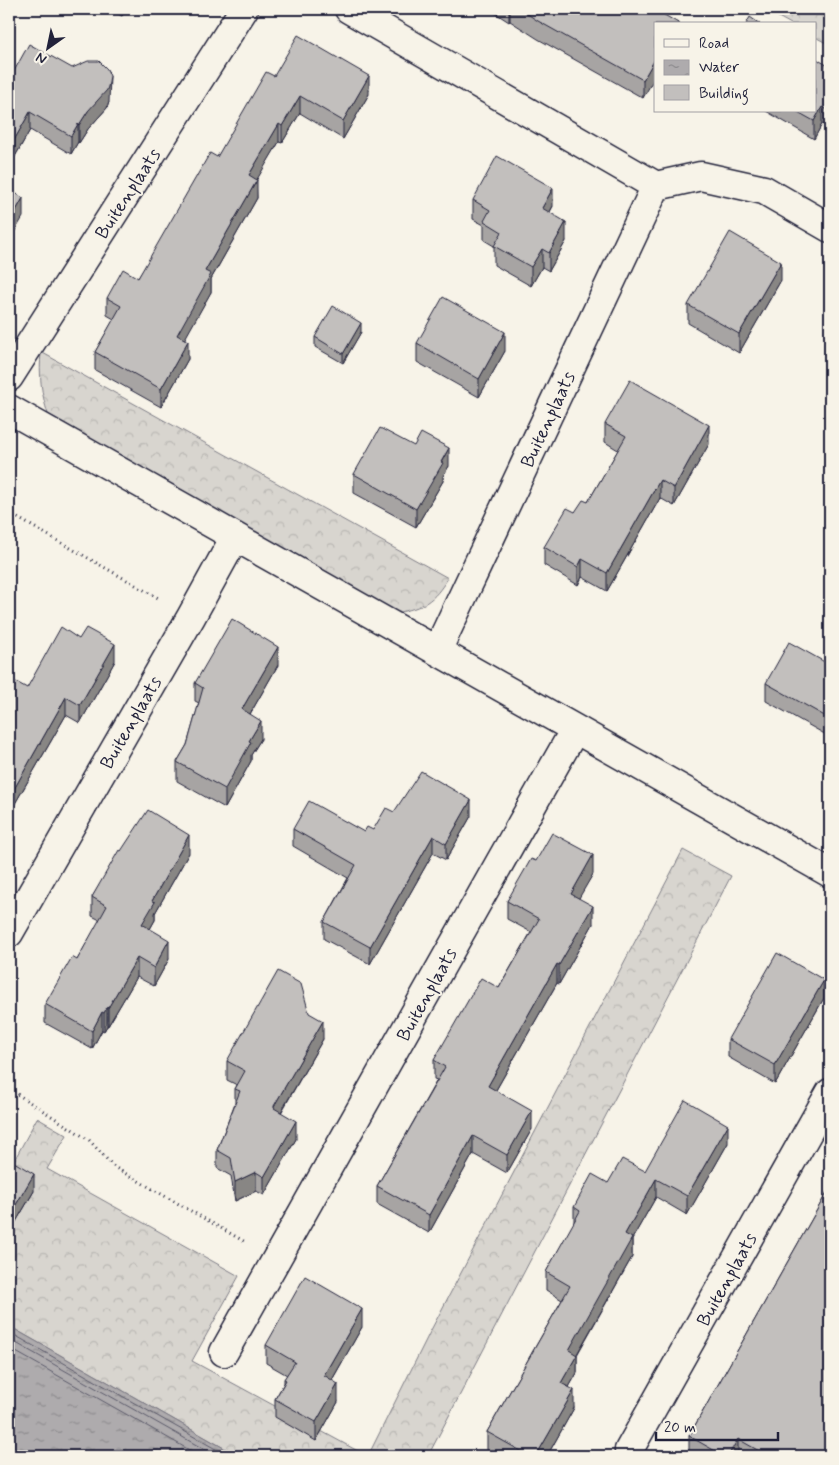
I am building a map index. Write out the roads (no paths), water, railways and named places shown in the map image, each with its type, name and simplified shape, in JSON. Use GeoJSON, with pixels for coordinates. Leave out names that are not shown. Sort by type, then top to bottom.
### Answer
{"type":"FeatureCollection","features":[{"type":"Feature","properties":{"kind":"street","name":"Buitenplaats"},"geometry":{"type":"LineString","coordinates":[[9,377],[244,9]]}},
{"type":"Feature","properties":{"kind":"street"},"geometry":{"type":"LineString","coordinates":[[349,9],[656,186],[701,176],[764,190],[830,228]]}},
{"type":"Feature","properties":{"kind":"street","name":"Buitenplaats"},"geometry":{"type":"LineString","coordinates":[[437,651],[656,186]]}},
{"type":"Feature","properties":{"kind":"street"},"geometry":{"type":"LineString","coordinates":[[9,409],[575,729],[826,862]]}},
{"type":"Feature","properties":{"kind":"street","name":"Buitenplaats"},"geometry":{"type":"LineString","coordinates":[[9,933],[235,537]]}},
{"type":"Feature","properties":{"kind":"street","name":"Buitenplaats"},"geometry":{"type":"LineString","coordinates":[[224,1352],[575,729]]}},
{"type":"Feature","properties":{"kind":"street","name":"Buitenplaats"},"geometry":{"type":"LineString","coordinates":[[629,1450],[828,1104]]}},
{"type":"Feature","properties":{"kind":"water"},"geometry":{"type":"Polygon","coordinates":[[[9,1326],[238,1456],[9,1455],[9,1326]]]}}]}
